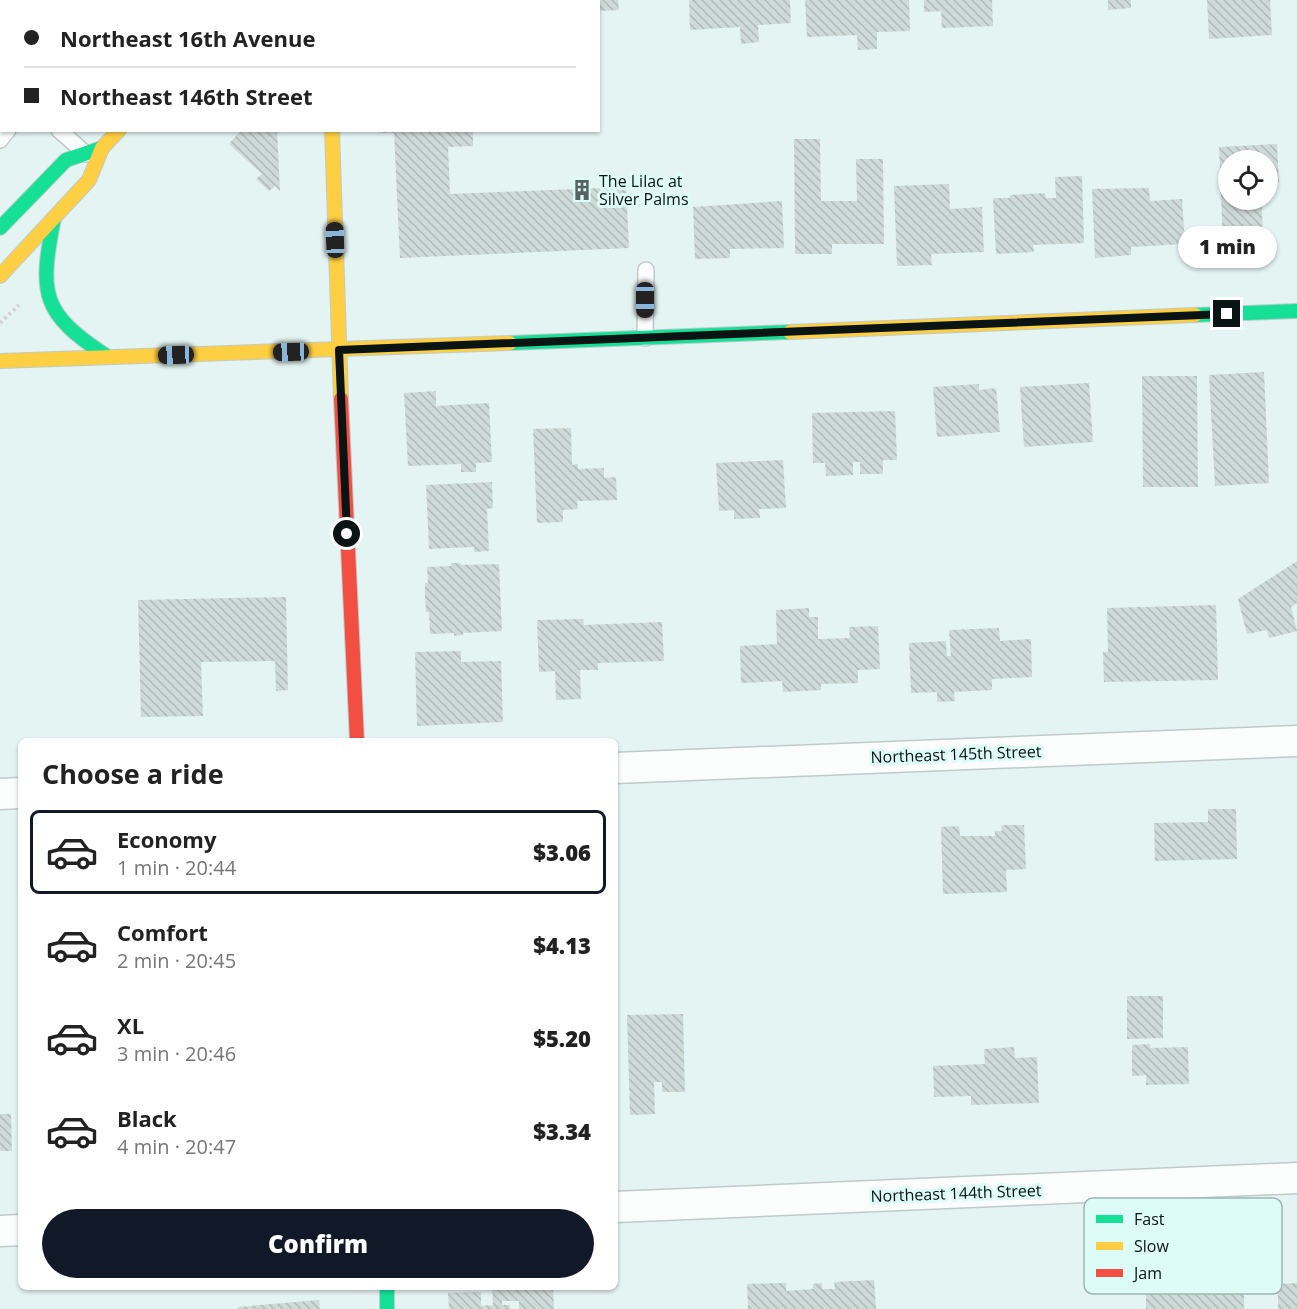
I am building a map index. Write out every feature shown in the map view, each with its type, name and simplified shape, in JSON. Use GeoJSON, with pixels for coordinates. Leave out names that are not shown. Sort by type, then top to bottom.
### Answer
{"type":"FeatureCollection","features":[{"type":"Feature","properties":{"kind":"street"},"geometry":{"type":"LineString","coordinates":[[0,276],[89,180],[102,148],[117,132]]}},
{"type":"Feature","properties":{"kind":"street"},"geometry":{"type":"LineString","coordinates":[[332,132],[339,350],[357,738]]}},
{"type":"Feature","properties":{"kind":"street"},"geometry":{"type":"LineString","coordinates":[[0,228],[66,160],[102,148]]}},
{"type":"Feature","properties":{"kind":"street"},"geometry":{"type":"LineString","coordinates":[[54,218],[45,269],[50,301],[56,316],[72,333],[108,357]]}},
{"type":"Feature","properties":{"kind":"street"},"geometry":{"type":"LineString","coordinates":[[0,361],[339,350],[1297,311]]}},
{"type":"Feature","properties":{"kind":"street","name":"Northeast 145th Street"},"geometry":{"type":"LineString","coordinates":[[618,768],[1297,741]]}},
{"type":"Feature","properties":{"kind":"street"},"geometry":{"type":"LineString","coordinates":[[0,794],[18,793]]}},
{"type":"Feature","properties":{"kind":"street","name":"Northeast 144th Street"},"geometry":{"type":"LineString","coordinates":[[618,1207],[1297,1178]]}},
{"type":"Feature","properties":{"kind":"street"},"geometry":{"type":"LineString","coordinates":[[0,1231],[18,1230]]}},
{"type":"Feature","properties":{"kind":"street"},"geometry":{"type":"LineString","coordinates":[[387,1290],[387,1309]]}},
{"type":"Feature","properties":{"kind":"lane"},"geometry":{"type":"LineString","coordinates":[[61,132],[86,154]]}},
{"type":"Feature","properties":{"kind":"lane"},"geometry":{"type":"LineString","coordinates":[[645,338],[646,270]]}},
{"type":"Feature","properties":{"kind":"path"},"geometry":{"type":"LineString","coordinates":[[0,323],[24,299]]}},
{"type":"Feature","properties":{"kind":"building"},"geometry":{"type":"Polygon","coordinates":[[[600,0],[618,0],[619,10],[600,11],[600,0]]]}},
{"type":"Feature","properties":{"kind":"building"},"geometry":{"type":"Polygon","coordinates":[[[689,0],[790,0],[791,23],[758,25],[759,42],[741,44],[740,27],[690,30],[689,0]]]}},
{"type":"Feature","properties":{"kind":"building"},"geometry":{"type":"Polygon","coordinates":[[[805,0],[909,0],[910,31],[877,32],[877,49],[858,50],[857,35],[807,37],[805,0]]]}},
{"type":"Feature","properties":{"kind":"building"},"geometry":{"type":"Polygon","coordinates":[[[924,0],[992,0],[993,26],[942,28],[941,11],[924,12],[924,0]]]}},
{"type":"Feature","properties":{"kind":"building"},"geometry":{"type":"Polygon","coordinates":[[[1108,0],[1131,0],[1131,8],[1108,10],[1108,0]]]}},
{"type":"Feature","properties":{"kind":"building"},"geometry":{"type":"Polygon","coordinates":[[[1207,0],[1270,0],[1272,35],[1209,39],[1207,0]]]}},
{"type":"Feature","properties":{"kind":"building"},"geometry":{"type":"Polygon","coordinates":[[[239,132],[277,132],[280,191],[275,186],[269,191],[256,179],[262,174],[229,144],[239,132]]]}},
{"type":"Feature","properties":{"kind":"building","name":"The Lilac at Silver Palms"},"geometry":{"type":"Polygon","coordinates":[[[473,132],[473,146],[448,147],[450,194],[626,187],[629,248],[400,258],[394,133],[378,133],[473,132]]]}},
{"type":"Feature","properties":{"kind":"building"},"geometry":{"type":"Polygon","coordinates":[[[794,139],[820,139],[821,201],[857,201],[856,159],[883,159],[884,244],[832,244],[832,254],[795,254],[794,139]]]}},
{"type":"Feature","properties":{"kind":"building"},"geometry":{"type":"Polygon","coordinates":[[[1277,144],[1277,150],[1219,150],[1219,147],[1277,144]]]}},
{"type":"Feature","properties":{"kind":"building"},"geometry":{"type":"Polygon","coordinates":[[[1082,176],[1084,243],[1033,245],[1034,252],[996,254],[993,198],[1045,193],[1046,198],[1056,198],[1055,177],[1082,176]]]}},
{"type":"Feature","properties":{"kind":"building"},"geometry":{"type":"Polygon","coordinates":[[[949,184],[950,209],[982,207],[984,252],[931,254],[932,265],[897,266],[894,186],[949,184]]]}},
{"type":"Feature","properties":{"kind":"building"},"geometry":{"type":"Polygon","coordinates":[[[1149,188],[1150,201],[1182,199],[1185,244],[1131,247],[1131,255],[1095,258],[1092,189],[1149,188]]]}},
{"type":"Feature","properties":{"kind":"building"},"geometry":{"type":"Polygon","coordinates":[[[782,201],[784,248],[730,249],[730,258],[695,259],[693,207],[782,201]]]}},
{"type":"Feature","properties":{"kind":"building"},"geometry":{"type":"Polygon","coordinates":[[[1222,210],[1262,210],[1264,243],[1223,245],[1222,210]]]}},
{"type":"Feature","properties":{"kind":"building"},"geometry":{"type":"Polygon","coordinates":[[[1264,372],[1269,483],[1215,486],[1209,375],[1264,372]]]}},
{"type":"Feature","properties":{"kind":"building"},"geometry":{"type":"Polygon","coordinates":[[[1142,376],[1197,376],[1198,487],[1143,487],[1142,376]]]}},
{"type":"Feature","properties":{"kind":"building"},"geometry":{"type":"Polygon","coordinates":[[[1089,383],[1093,442],[1024,447],[1020,387],[1089,383]]]}},
{"type":"Feature","properties":{"kind":"building"},"geometry":{"type":"Polygon","coordinates":[[[979,384],[979,390],[996,388],[1000,432],[937,437],[933,387],[979,384]]]}},
{"type":"Feature","properties":{"kind":"building"},"geometry":{"type":"Polygon","coordinates":[[[436,391],[436,406],[489,403],[492,462],[476,463],[476,472],[461,472],[461,464],[408,466],[404,393],[436,391]]]}},
{"type":"Feature","properties":{"kind":"building"},"geometry":{"type":"Polygon","coordinates":[[[895,411],[897,460],[883,460],[883,474],[860,474],[860,462],[853,462],[853,475],[826,476],[825,463],[813,463],[812,413],[895,411]]]}},
{"type":"Feature","properties":{"kind":"building"},"geometry":{"type":"Polygon","coordinates":[[[571,428],[572,465],[578,464],[578,469],[604,468],[604,478],[616,477],[617,500],[577,501],[578,509],[563,510],[563,522],[537,523],[533,429],[571,428]]]}},
{"type":"Feature","properties":{"kind":"building"},"geometry":{"type":"Polygon","coordinates":[[[783,460],[786,508],[759,509],[760,518],[734,519],[734,510],[719,511],[716,463],[783,460]]]}},
{"type":"Feature","properties":{"kind":"building"},"geometry":{"type":"Polygon","coordinates":[[[492,482],[493,508],[487,509],[489,551],[474,552],[474,547],[429,549],[426,485],[492,482]]]}},
{"type":"Feature","properties":{"kind":"building"},"geometry":{"type":"Polygon","coordinates":[[[1297,561],[1297,603],[1291,607],[1297,631],[1269,638],[1267,630],[1247,634],[1238,599],[1297,561]]]}},
{"type":"Feature","properties":{"kind":"building"},"geometry":{"type":"Polygon","coordinates":[[[451,563],[499,564],[502,631],[463,633],[463,635],[454,636],[454,633],[430,634],[429,612],[426,612],[425,598],[425,583],[428,583],[427,567],[451,566],[451,563]]]}},
{"type":"Feature","properties":{"kind":"building"},"geometry":{"type":"Polygon","coordinates":[[[286,597],[288,690],[276,691],[275,661],[201,662],[203,716],[141,717],[138,600],[286,597]]]}},
{"type":"Feature","properties":{"kind":"building"},"geometry":{"type":"Polygon","coordinates":[[[1216,605],[1218,680],[1104,682],[1103,652],[1108,652],[1107,608],[1216,605]]]}},
{"type":"Feature","properties":{"kind":"building"},"geometry":{"type":"Polygon","coordinates":[[[809,608],[809,617],[818,617],[818,639],[850,638],[849,627],[878,626],[880,669],[858,670],[858,683],[821,684],[821,690],[783,692],[782,681],[741,683],[740,646],[777,644],[776,610],[809,608]]]}},
{"type":"Feature","properties":{"kind":"building"},"geometry":{"type":"Polygon","coordinates":[[[583,619],[584,625],[662,622],[664,661],[598,663],[598,670],[580,670],[581,699],[556,700],[555,671],[539,672],[537,620],[583,619]]]}},
{"type":"Feature","properties":{"kind":"building"},"geometry":{"type":"Polygon","coordinates":[[[999,628],[1000,641],[1031,639],[1032,677],[992,679],[992,690],[954,692],[955,701],[937,702],[937,692],[911,693],[909,643],[946,641],[947,656],[951,656],[949,630],[999,628]]]}},
{"type":"Feature","properties":{"kind":"building"},"geometry":{"type":"Polygon","coordinates":[[[461,651],[461,662],[501,661],[503,722],[417,726],[415,652],[461,651]]]}},
{"type":"Feature","properties":{"kind":"building"},"geometry":{"type":"Polygon","coordinates":[[[1208,809],[1236,809],[1237,859],[1155,861],[1154,823],[1208,822],[1208,809]]]}},
{"type":"Feature","properties":{"kind":"building"},"geometry":{"type":"Polygon","coordinates":[[[1001,825],[1024,825],[1026,869],[1006,870],[1007,892],[943,894],[941,827],[959,826],[960,836],[995,836],[995,831],[1002,831],[1001,825]]]}},
{"type":"Feature","properties":{"kind":"building"},"geometry":{"type":"Polygon","coordinates":[[[1127,996],[1163,996],[1163,1038],[1127,1039],[1127,996]]]}},
{"type":"Feature","properties":{"kind":"building"},"geometry":{"type":"Polygon","coordinates":[[[683,1014],[685,1092],[662,1092],[662,1082],[654,1082],[655,1114],[630,1115],[627,1015],[683,1014]]]}},
{"type":"Feature","properties":{"kind":"building"},"geometry":{"type":"Polygon","coordinates":[[[1150,1044],[1150,1048],[1188,1047],[1189,1084],[1146,1085],[1146,1075],[1132,1076],[1132,1045],[1150,1044]]]}},
{"type":"Feature","properties":{"kind":"building"},"geometry":{"type":"Polygon","coordinates":[[[1014,1047],[1015,1058],[1037,1057],[1039,1103],[971,1105],[971,1096],[934,1097],[933,1066],[985,1064],[984,1049],[1014,1047]]]}},
{"type":"Feature","properties":{"kind":"building"},"geometry":{"type":"Polygon","coordinates":[[[0,1114],[11,1114],[12,1151],[0,1151],[0,1114]]]}},
{"type":"Feature","properties":{"kind":"building"},"geometry":{"type":"Polygon","coordinates":[[[874,1280],[876,1309],[748,1309],[747,1284],[786,1283],[786,1291],[813,1289],[813,1284],[822,1283],[822,1289],[835,1289],[834,1282],[874,1280]]]}},
{"type":"Feature","properties":{"kind":"building"},"geometry":{"type":"Polygon","coordinates":[[[1297,1283],[1297,1309],[1278,1309],[1278,1294],[1282,1294],[1282,1284],[1297,1283]]]}},
{"type":"Feature","properties":{"kind":"building"},"geometry":{"type":"Polygon","coordinates":[[[492,1290],[553,1290],[554,1309],[519,1309],[519,1301],[502,1301],[502,1305],[510,1305],[510,1309],[449,1309],[448,1293],[481,1292],[481,1306],[493,1305],[492,1290]]]}},
{"type":"Feature","properties":{"kind":"building"},"geometry":{"type":"Polygon","coordinates":[[[1146,1294],[1244,1294],[1244,1309],[1146,1309],[1146,1294]]]}},
{"type":"Feature","properties":{"kind":"building"},"geometry":{"type":"Polygon","coordinates":[[[319,1300],[320,1309],[238,1309],[238,1307],[319,1300]]]}},
{"type":"Feature","properties":{"kind":"traffic: fast"},"geometry":{"type":"LineString","coordinates":[[0,228],[66,160],[102,148]]}},
{"type":"Feature","properties":{"kind":"traffic: fast"},"geometry":{"type":"LineString","coordinates":[[54,218],[47,266],[50,300],[69,328],[108,357]]}},
{"type":"Feature","properties":{"kind":"traffic: fast"},"geometry":{"type":"LineString","coordinates":[[1195,315],[1297,311]]}},
{"type":"Feature","properties":{"kind":"traffic: fast"},"geometry":{"type":"LineString","coordinates":[[510,343],[790,332]]}},
{"type":"Feature","properties":{"kind":"traffic: fast"},"geometry":{"type":"LineString","coordinates":[[387,1290],[387,1309]]}},
{"type":"Feature","properties":{"kind":"traffic: slow"},"geometry":{"type":"LineString","coordinates":[[0,276],[89,180],[102,148],[117,132]]}},
{"type":"Feature","properties":{"kind":"traffic: slow"},"geometry":{"type":"LineString","coordinates":[[332,132],[341,399]]}},
{"type":"Feature","properties":{"kind":"traffic: slow"},"geometry":{"type":"LineString","coordinates":[[790,332],[1195,315]]}},
{"type":"Feature","properties":{"kind":"traffic: slow"},"geometry":{"type":"LineString","coordinates":[[0,361],[510,343]]}},
{"type":"Feature","properties":{"kind":"traffic: jam"},"geometry":{"type":"LineString","coordinates":[[341,399],[357,738]]}},
{"type":"Feature","properties":{"kind":"place","name":"The Lilac at Silver Palms"},"geometry":{"type":"Point","coordinates":[582,190]}},
{"type":"Feature","properties":{"kind":"route"},"geometry":{"type":"LineString","coordinates":[[347,534],[339,350],[1227,314]]}}]}
